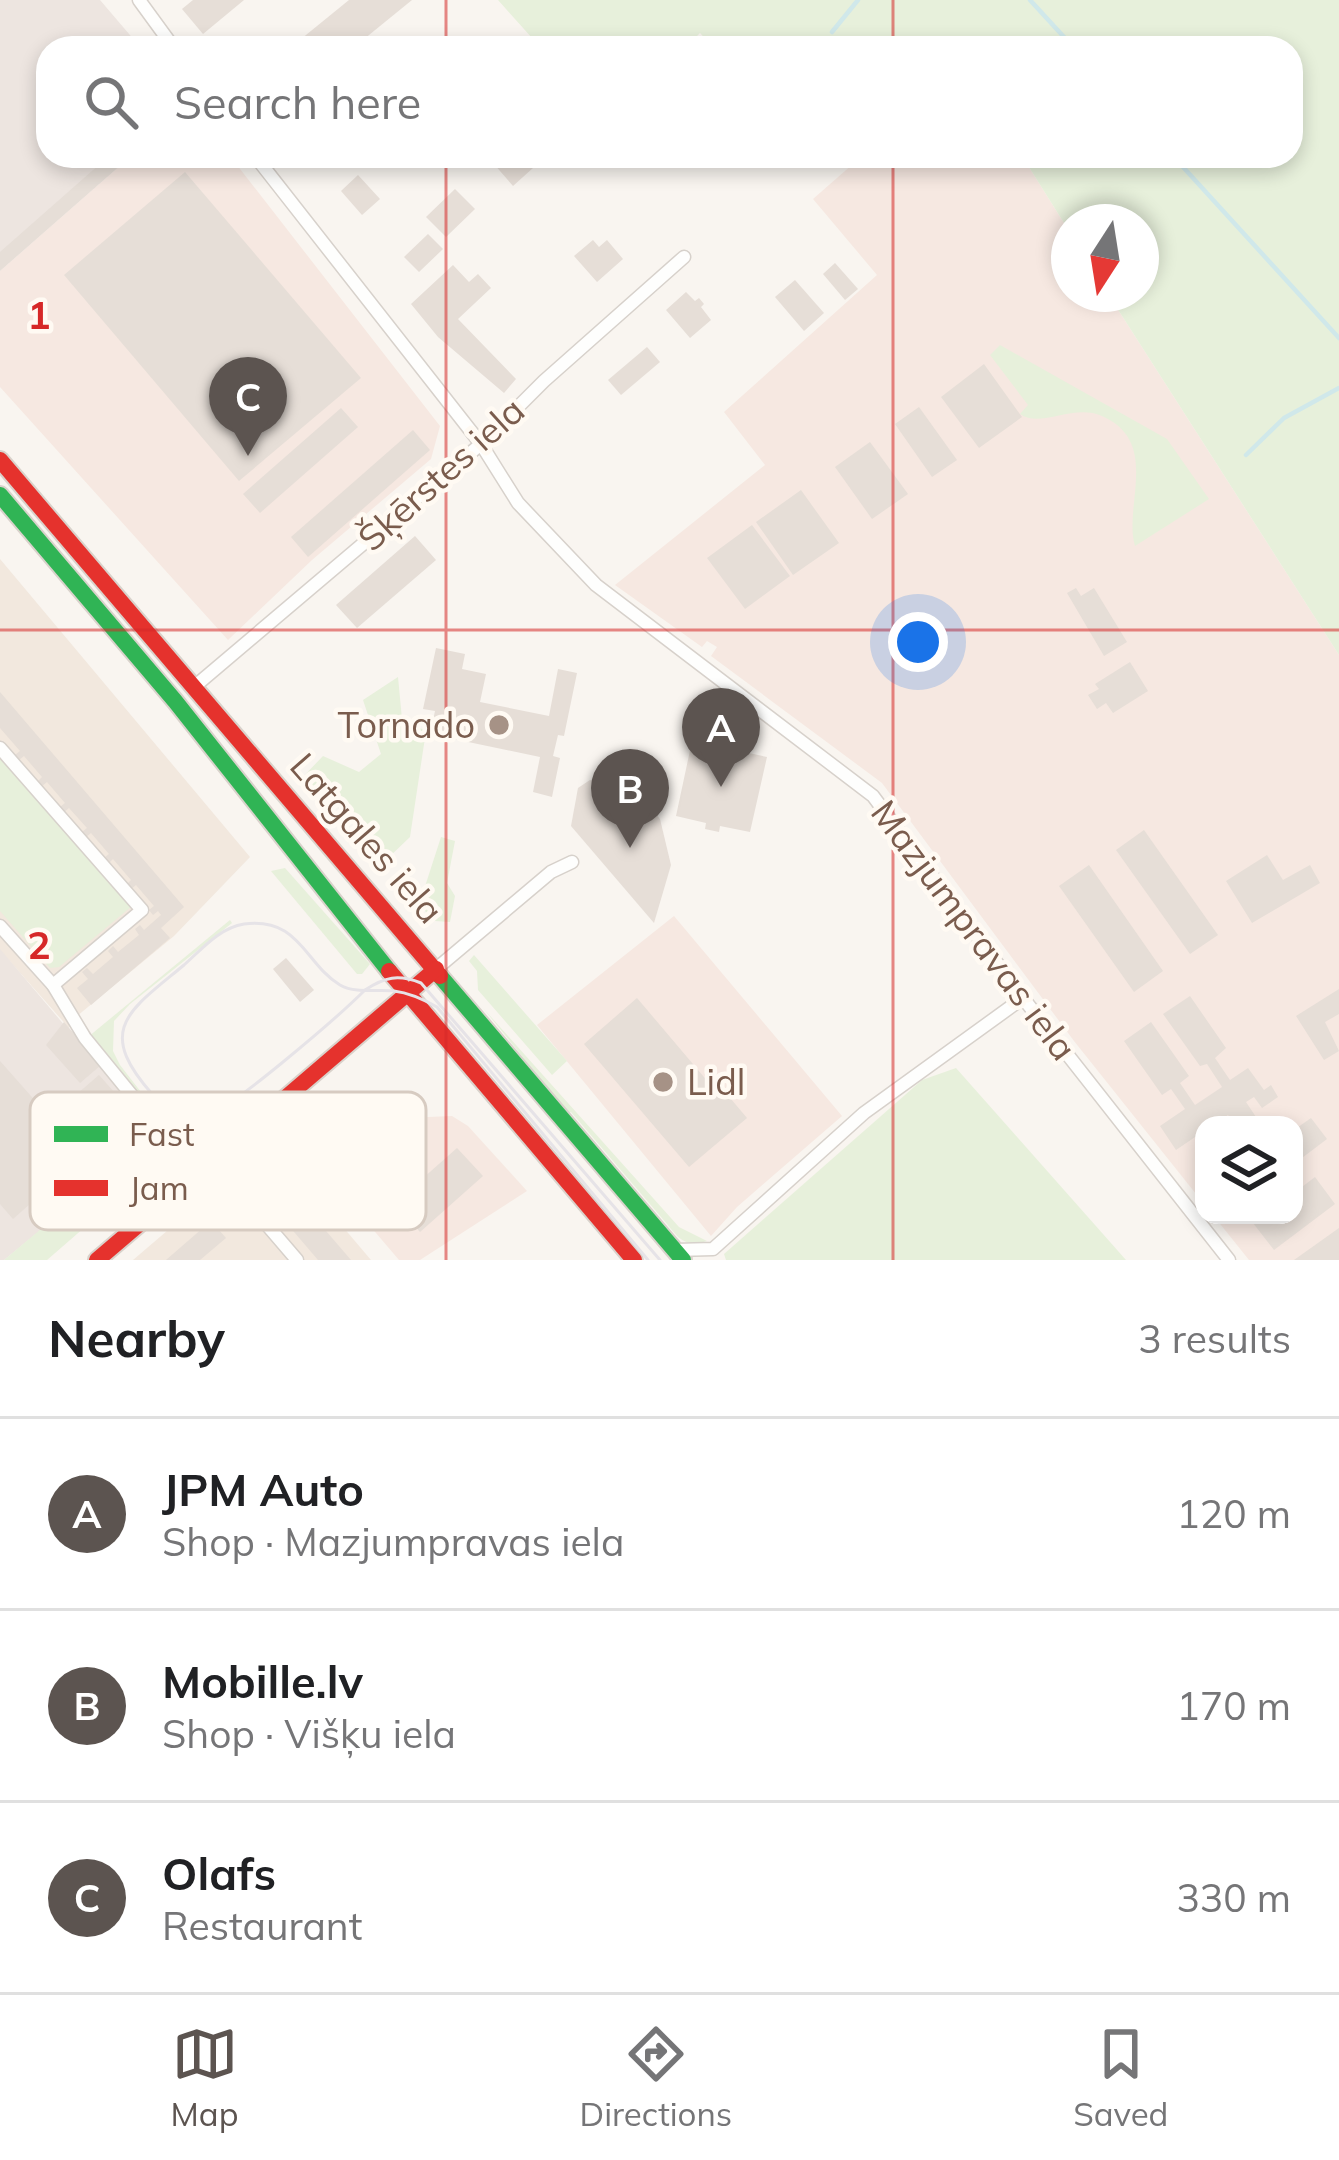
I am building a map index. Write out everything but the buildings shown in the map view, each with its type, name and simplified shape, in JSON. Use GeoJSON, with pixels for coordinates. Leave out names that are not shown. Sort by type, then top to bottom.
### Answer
{"type":"FeatureCollection","features":[{"type":"Feature","properties":{"kind":"main road","name":"Latgales iela"},"geometry":{"type":"LineString","coordinates":[[0,460],[679,1255]]}},
{"type":"Feature","properties":{"kind":"main road","name":"Latgales iela"},"geometry":{"type":"LineString","coordinates":[[0,495],[176,701],[409,994],[634,1260]]}},
{"type":"Feature","properties":{"kind":"main road"},"geometry":{"type":"LineString","coordinates":[[293,1092],[436,969]]}},
{"type":"Feature","properties":{"kind":"main road"},"geometry":{"type":"LineString","coordinates":[[97,1260],[132,1230]]}},
{"type":"Feature","properties":{"kind":"street"},"geometry":{"type":"LineString","coordinates":[[140,0],[166,36]]}},
{"type":"Feature","properties":{"kind":"street","name":"Mazjumpravas iela"},"geometry":{"type":"LineString","coordinates":[[264,168],[481,444],[518,503],[596,585],[873,796],[1023,998],[1229,1260]]}},
{"type":"Feature","properties":{"kind":"street","name":"Šķērstes iela"},"geometry":{"type":"LineString","coordinates":[[194,687],[481,444],[544,381],[684,257]]}},
{"type":"Feature","properties":{"kind":"street"},"geometry":{"type":"LineString","coordinates":[[0,748],[142,910],[53,985]]}},
{"type":"Feature","properties":{"kind":"street"},"geometry":{"type":"LineString","coordinates":[[436,969],[551,872],[572,862]]}},
{"type":"Feature","properties":{"kind":"street"},"geometry":{"type":"LineString","coordinates":[[0,926],[53,985],[85,1038],[129,1092]]}},
{"type":"Feature","properties":{"kind":"street"},"geometry":{"type":"LineString","coordinates":[[679,1255],[713,1255],[864,1113],[1023,998]]}},
{"type":"Feature","properties":{"kind":"street"},"geometry":{"type":"LineString","coordinates":[[271,1230],[297,1260]]}},
{"type":"Feature","properties":{"kind":"shaded area"},"geometry":{"type":"Polygon","coordinates":[[[0,0],[100,0],[131,36],[36,36],[36,168],[117,168],[0,270],[0,0]]]}},
{"type":"Feature","properties":{"kind":"shaded area"},"geometry":{"type":"Polygon","coordinates":[[[117,168],[239,168],[440,426],[431,459],[312,560],[228,640],[0,387],[0,271],[117,168]]]}},
{"type":"Feature","properties":{"kind":"shaded area"},"geometry":{"type":"Polygon","coordinates":[[[848,168],[1030,168],[1052,204],[1051,312],[1120,312],[1339,655],[1339,1260],[1249,1260],[1220,1224],[1303,1224],[1303,1116],[1195,1116],[1195,1193],[1074,1041],[882,783],[711,656],[717,647],[707,641],[702,647],[615,585],[765,465],[724,412],[877,275],[813,199],[848,168]]]}},
{"type":"Feature","properties":{"kind":"shaded area"},"geometry":{"type":"Polygon","coordinates":[[[0,559],[250,857],[174,936],[71,1021],[69,1028],[0,950],[0,559]]]}},
{"type":"Feature","properties":{"kind":"shaded area"},"geometry":{"type":"Polygon","coordinates":[[[674,916],[842,1116],[737,1207],[711,1236],[537,1025],[674,916]]]}},
{"type":"Feature","properties":{"kind":"shaded area"},"geometry":{"type":"Polygon","coordinates":[[[0,949],[121,1092],[30,1092],[30,1230],[40,1230],[0,1260],[0,949]]]}},
{"type":"Feature","properties":{"kind":"shaded area"},"geometry":{"type":"Polygon","coordinates":[[[452,1116],[468,1126],[527,1191],[420,1260],[399,1260],[373,1230],[426,1230],[426,1117],[452,1116]]]}},
{"type":"Feature","properties":{"kind":"shaded area"},"geometry":{"type":"Polygon","coordinates":[[[168,1230],[346,1230],[371,1260],[133,1260],[168,1230]]]}},
{"type":"Feature","properties":{"kind":"green space"},"geometry":{"type":"Polygon","coordinates":[[[498,0],[1339,0],[1339,655],[1120,312],[1159,312],[1159,204],[1052,204],[1030,168],[1303,168],[1303,36],[530,36],[498,0]]]}},
{"type":"Feature","properties":{"kind":"green space"},"geometry":{"type":"Polygon","coordinates":[[[1000,345],[1167,439],[1209,499],[1135,546],[1135,458],[1120,427],[1091,413],[1038,419],[1020,414],[1028,405],[990,355],[1000,345]]]}},
{"type":"Feature","properties":{"kind":"green space"},"geometry":{"type":"Polygon","coordinates":[[[398,677],[402,719],[426,731],[410,837],[387,859],[362,826],[301,779],[323,756],[359,772],[381,754],[363,700],[398,677]]]}},
{"type":"Feature","properties":{"kind":"green space"},"geometry":{"type":"Polygon","coordinates":[[[0,756],[132,906],[59,967],[50,968],[0,911],[0,756]]]}},
{"type":"Feature","properties":{"kind":"green space"},"geometry":{"type":"Polygon","coordinates":[[[441,837],[455,841],[447,883],[455,896],[450,922],[435,921],[419,905],[441,837]]]}},
{"type":"Feature","properties":{"kind":"green space"},"geometry":{"type":"Polygon","coordinates":[[[285,868],[370,964],[362,974],[357,974],[271,871],[285,868]]]}},
{"type":"Feature","properties":{"kind":"green space"},"geometry":{"type":"Polygon","coordinates":[[[230,920],[114,1021],[113,1051],[141,1092],[88,1037],[230,920]]]}},
{"type":"Feature","properties":{"kind":"green space"},"geometry":{"type":"Polygon","coordinates":[[[474,955],[567,1061],[552,1075],[478,990],[477,971],[469,961],[474,955]]]}},
{"type":"Feature","properties":{"kind":"green space"},"geometry":{"type":"Polygon","coordinates":[[[483,1008],[679,1227],[707,1241],[688,1242],[675,1234],[483,1008]]]}},
{"type":"Feature","properties":{"kind":"green space"},"geometry":{"type":"Polygon","coordinates":[[[956,1068],[1126,1260],[726,1260],[724,1254],[922,1080],[956,1068]]]}},
{"type":"Feature","properties":{"kind":"green space"},"geometry":{"type":"Polygon","coordinates":[[[40,1230],[82,1230],[47,1260],[4,1260],[40,1230]]]}},
{"type":"Feature","properties":{"kind":"waterway"},"geometry":{"type":"LineString","coordinates":[[832,32],[858,0]]}},
{"type":"Feature","properties":{"kind":"waterway"},"geometry":{"type":"LineString","coordinates":[[1030,0],[1063,36]]}},
{"type":"Feature","properties":{"kind":"waterway"},"geometry":{"type":"LineString","coordinates":[[1184,168],[1339,338]]}},
{"type":"Feature","properties":{"kind":"waterway"},"geometry":{"type":"LineString","coordinates":[[1246,455],[1284,418],[1339,388]]}},
{"type":"Feature","properties":{"kind":"tram line"},"geometry":{"type":"LineString","coordinates":[[151,1092],[125,1053],[126,1023],[148,995],[235,926],[278,927],[340,985],[364,991]]}},
{"type":"Feature","properties":{"kind":"tram line"},"geometry":{"type":"LineString","coordinates":[[364,991],[392,978],[421,983],[660,1260]]}},
{"type":"Feature","properties":{"kind":"tram line"},"geometry":{"type":"LineString","coordinates":[[364,991],[400,992],[437,1007],[648,1260]]}},
{"type":"Feature","properties":{"kind":"tram line"},"geometry":{"type":"LineString","coordinates":[[243,1092],[364,991]]}},
{"type":"Feature","properties":{"kind":"traffic: fast"},"geometry":{"type":"LineString","coordinates":[[0,495],[175,701],[389,971]]}},
{"type":"Feature","properties":{"kind":"traffic: fast"},"geometry":{"type":"LineString","coordinates":[[440,976],[683,1260]]}},
{"type":"Feature","properties":{"kind":"traffic: jam"},"geometry":{"type":"LineString","coordinates":[[0,460],[440,976]]}},
{"type":"Feature","properties":{"kind":"traffic: jam"},"geometry":{"type":"LineString","coordinates":[[292,1092],[436,969]]}},
{"type":"Feature","properties":{"kind":"traffic: jam"},"geometry":{"type":"LineString","coordinates":[[389,971],[634,1260]]}},
{"type":"Feature","properties":{"kind":"traffic: jam"},"geometry":{"type":"LineString","coordinates":[[97,1260],[132,1230]]}},
{"type":"Feature","properties":{"kind":"place","name":"Olafs"},"geometry":{"type":"Point","coordinates":[248,456]}},
{"type":"Feature","properties":{"kind":"place","name":"Tornado"},"geometry":{"type":"Point","coordinates":[499,725]}},
{"type":"Feature","properties":{"kind":"place","name":"JPM Auto"},"geometry":{"type":"Point","coordinates":[721,787]}},
{"type":"Feature","properties":{"kind":"place","name":"Mobille.lv"},"geometry":{"type":"Point","coordinates":[630,848]}},
{"type":"Feature","properties":{"kind":"place","name":"Lidl"},"geometry":{"type":"Point","coordinates":[663,1082]}}]}
